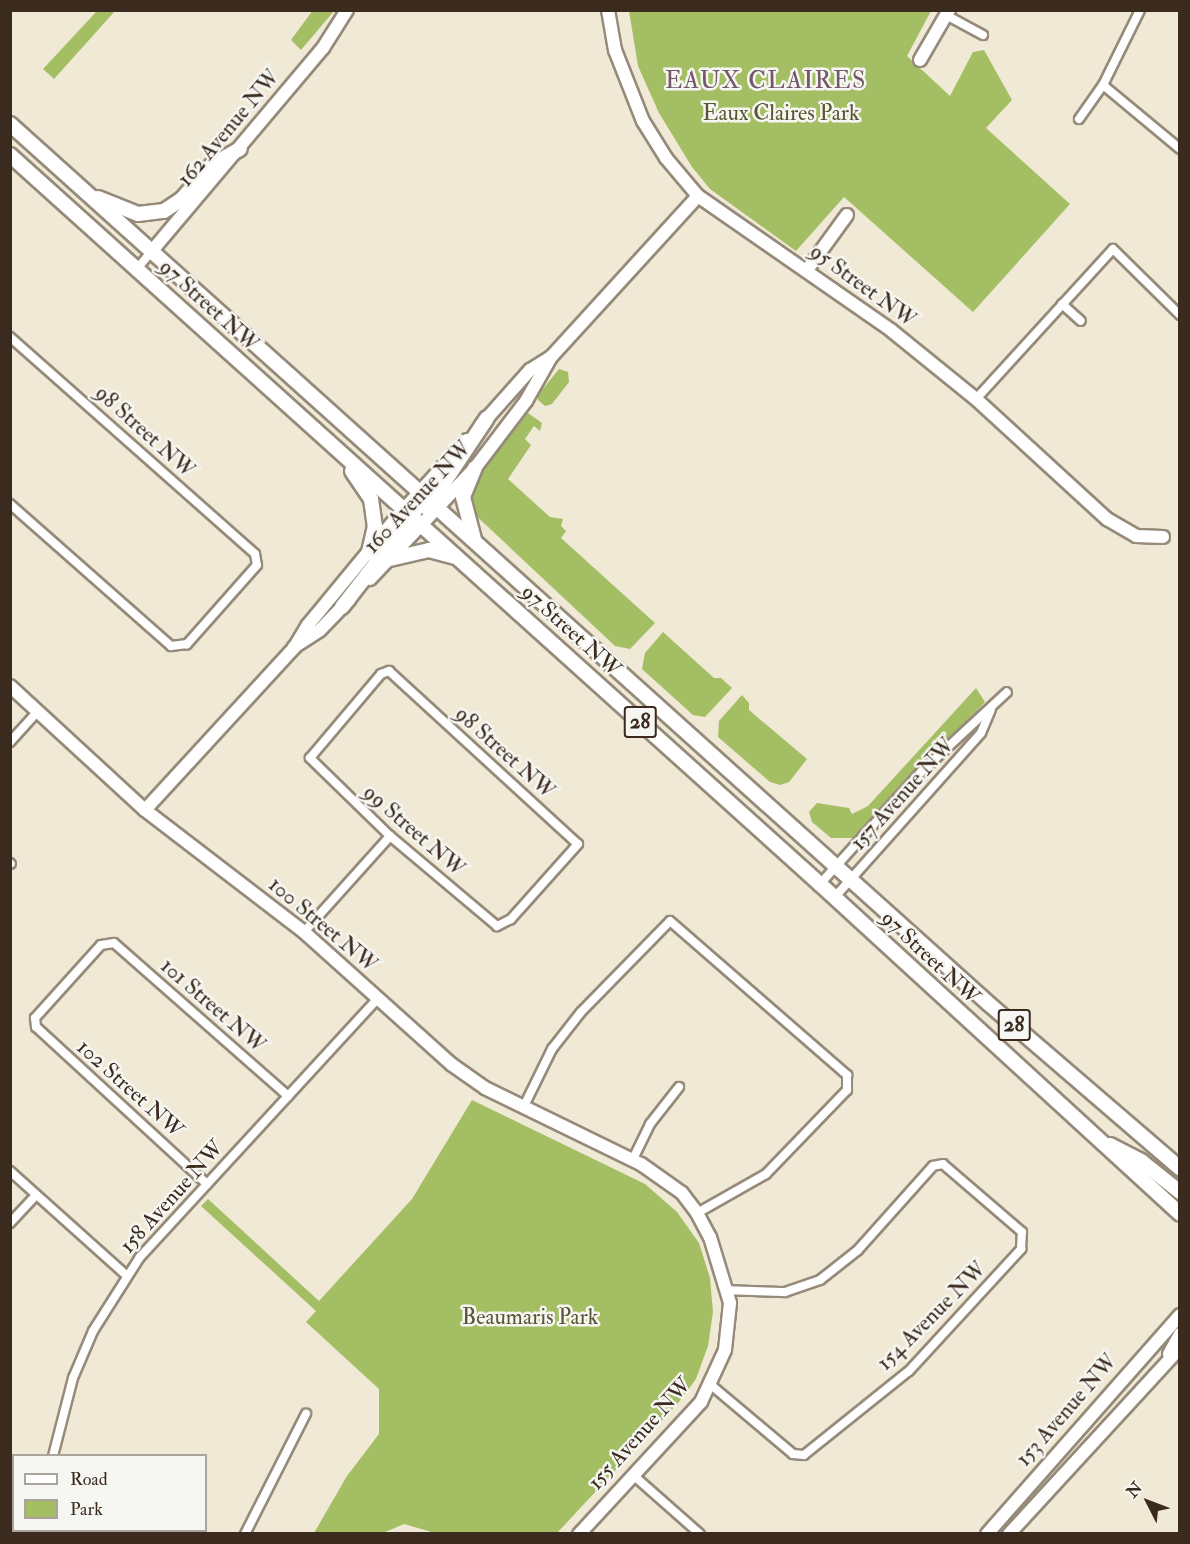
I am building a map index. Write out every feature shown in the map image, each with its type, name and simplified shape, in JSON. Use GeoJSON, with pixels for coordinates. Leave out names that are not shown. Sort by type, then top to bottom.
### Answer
{"type":"FeatureCollection","features":[{"type":"Feature","properties":{"kind":"main road","name":"97 Street NW"},"geometry":{"type":"LineString","coordinates":[[10,124],[851,880],[1179,1168]]}},
{"type":"Feature","properties":{"kind":"main road"},"geometry":{"type":"LineString","coordinates":[[90,195],[138,214],[164,211],[182,199],[217,160],[240,149]]}},
{"type":"Feature","properties":{"kind":"main road","name":"97 Street NW"},"geometry":{"type":"LineString","coordinates":[[10,155],[820,884],[1179,1215]]}},
{"type":"Feature","properties":{"kind":"main road"},"geometry":{"type":"LineString","coordinates":[[342,607],[413,517],[421,498],[429,500],[487,418]]}},
{"type":"Feature","properties":{"kind":"main road"},"geometry":{"type":"LineString","coordinates":[[328,441],[371,499],[375,519],[369,552]]}},
{"type":"Feature","properties":{"kind":"main road"},"geometry":{"type":"LineString","coordinates":[[475,468],[462,497],[475,541]]}},
{"type":"Feature","properties":{"kind":"main road"},"geometry":{"type":"LineString","coordinates":[[390,559],[429,550],[459,559]]}},
{"type":"Feature","properties":{"kind":"main road"},"geometry":{"type":"LineString","coordinates":[[1097,1139],[1141,1161],[1179,1192]]}},
{"type":"Feature","properties":{"kind":"street","name":"162 Avenue NW"},"geometry":{"type":"LineString","coordinates":[[137,269],[323,48],[347,10]]}},
{"type":"Feature","properties":{"kind":"street","name":"95 Street NW"},"geometry":{"type":"LineString","coordinates":[[608,10],[615,50],[639,112],[661,151],[698,196],[892,331],[976,399],[1107,519],[1136,536],[1163,537]]}},
{"type":"Feature","properties":{"kind":"street"},"geometry":{"type":"LineString","coordinates":[[1079,119],[1103,85],[1140,10]]}},
{"type":"Feature","properties":{"kind":"street"},"geometry":{"type":"LineString","coordinates":[[920,60],[947,13],[983,35]]}},
{"type":"Feature","properties":{"kind":"street"},"geometry":{"type":"LineString","coordinates":[[1103,85],[1179,149]]}},
{"type":"Feature","properties":{"kind":"street","name":"160 Avenue NW"},"geometry":{"type":"LineString","coordinates":[[145,810],[294,648],[308,624],[369,552],[413,517],[429,500],[475,468],[526,402],[551,357],[698,196]]}},
{"type":"Feature","properties":{"kind":"street"},"geometry":{"type":"LineString","coordinates":[[807,270],[847,215]]}},
{"type":"Feature","properties":{"kind":"street"},"geometry":{"type":"LineString","coordinates":[[976,399],[1113,249],[1120,252],[1143,282],[1179,315]]}},
{"type":"Feature","properties":{"kind":"street"},"geometry":{"type":"LineString","coordinates":[[1062,304],[1081,321]]}},
{"type":"Feature","properties":{"kind":"street","name":"98 Street NW"},"geometry":{"type":"LineString","coordinates":[[10,338],[255,554],[257,565],[187,644],[171,646],[10,504]]}},
{"type":"Feature","properties":{"kind":"street","name":"160 Avenue NW"},"geometry":{"type":"LineString","coordinates":[[487,418],[530,370],[551,357]]}},
{"type":"Feature","properties":{"kind":"street","name":"160 Avenue NW"},"geometry":{"type":"LineString","coordinates":[[294,648],[320,630],[390,559],[413,517]]}},
{"type":"Feature","properties":{"kind":"street","name":"98 Street NW"},"geometry":{"type":"LineString","coordinates":[[310,758],[381,674],[389,670],[578,844],[511,919],[497,927]]}},
{"type":"Feature","properties":{"kind":"street","name":"100 Street NW"},"geometry":{"type":"LineString","coordinates":[[10,686],[145,810],[304,932],[450,1064],[485,1088],[633,1160],[682,1193],[697,1213],[726,1290]]}},
{"type":"Feature","properties":{"kind":"street","name":"157 Avenue NW"},"geometry":{"type":"LineString","coordinates":[[820,884],[929,764],[970,723],[991,710],[1007,692]]}},
{"type":"Feature","properties":{"kind":"street","name":"157 Avenue NW"},"geometry":{"type":"LineString","coordinates":[[834,897],[981,734],[991,710]]}},
{"type":"Feature","properties":{"kind":"street"},"geometry":{"type":"LineString","coordinates":[[10,741],[38,711]]}},
{"type":"Feature","properties":{"kind":"street","name":"99 Street NW"},"geometry":{"type":"LineString","coordinates":[[310,758],[390,836],[497,927]]}},
{"type":"Feature","properties":{"kind":"street"},"geometry":{"type":"LineString","coordinates":[[304,932],[390,836]]}},
{"type":"Feature","properties":{"kind":"street"},"geometry":{"type":"LineString","coordinates":[[524,1107],[552,1049],[581,1012],[670,921],[848,1074],[847,1090],[766,1174],[697,1213]]}},
{"type":"Feature","properties":{"kind":"street","name":"101 Street NW"},"geometry":{"type":"LineString","coordinates":[[35,1018],[101,945],[114,943],[288,1096]]}},
{"type":"Feature","properties":{"kind":"street","name":"158 Avenue NW"},"geometry":{"type":"LineString","coordinates":[[53,1454],[73,1378],[93,1331],[127,1276],[207,1184],[377,999]]}},
{"type":"Feature","properties":{"kind":"street","name":"102 Street NW"},"geometry":{"type":"LineString","coordinates":[[35,1018],[36,1028],[207,1184]]}},
{"type":"Feature","properties":{"kind":"street"},"geometry":{"type":"LineString","coordinates":[[633,1160],[650,1124],[679,1087]]}},
{"type":"Feature","properties":{"kind":"street","name":"154 Avenue NW"},"geometry":{"type":"LineString","coordinates":[[711,1384],[793,1455],[804,1455],[909,1371],[1021,1249],[1022,1232],[943,1164],[933,1166],[858,1250],[820,1280],[785,1292],[726,1290]]}},
{"type":"Feature","properties":{"kind":"street"},"geometry":{"type":"LineString","coordinates":[[10,1171],[127,1276]]}},
{"type":"Feature","properties":{"kind":"street"},"geometry":{"type":"LineString","coordinates":[[10,1223],[36,1195]]}},
{"type":"Feature","properties":{"kind":"street","name":"155 Avenue NW"},"geometry":{"type":"LineString","coordinates":[[579,1533],[701,1402],[711,1384],[730,1326],[726,1290]]}},
{"type":"Feature","properties":{"kind":"street","name":"153 Avenue NW"},"geometry":{"type":"LineString","coordinates":[[987,1533],[1179,1315]]}},
{"type":"Feature","properties":{"kind":"street"},"geometry":{"type":"LineString","coordinates":[[1165,1364],[1179,1334]]}},
{"type":"Feature","properties":{"kind":"street","name":"153 Avenue NW"},"geometry":{"type":"LineString","coordinates":[[1009,1533],[1179,1348]]}},
{"type":"Feature","properties":{"kind":"street"},"geometry":{"type":"LineString","coordinates":[[245,1533],[306,1414]]}},
{"type":"Feature","properties":{"kind":"street"},"geometry":{"type":"LineString","coordinates":[[633,1475],[700,1533]]}},
{"type":"Feature","properties":{"kind":"green space"},"geometry":{"type":"Polygon","coordinates":[[[313,10],[334,11],[301,50],[291,40],[313,10]]]}},
{"type":"Feature","properties":{"kind":"green space"},"geometry":{"type":"Polygon","coordinates":[[[97,11],[115,11],[54,79],[43,69],[97,11]]]}},
{"type":"Feature","properties":{"kind":"green space","name":"Eaux Claires Park"},"geometry":{"type":"Polygon","coordinates":[[[629,11],[931,11],[907,56],[950,96],[973,52],[984,50],[1012,100],[986,128],[1070,204],[973,312],[844,197],[796,251],[710,189],[692,167],[659,113],[638,66],[629,11]]]}},
{"type":"Feature","properties":{"kind":"green space"},"geometry":{"type":"Polygon","coordinates":[[[559,369],[568,372],[569,382],[552,404],[545,406],[538,400],[538,395],[559,369]]]}},
{"type":"Feature","properties":{"kind":"green space"},"geometry":{"type":"Polygon","coordinates":[[[528,413],[542,423],[540,431],[534,426],[525,439],[531,445],[508,479],[550,517],[563,519],[561,526],[566,531],[561,538],[655,623],[630,649],[615,646],[471,511],[468,492],[472,483],[528,413]]]}},
{"type":"Feature","properties":{"kind":"green space"},"geometry":{"type":"Polygon","coordinates":[[[663,632],[714,678],[721,678],[732,688],[705,717],[693,715],[642,669],[645,653],[663,632]]]}},
{"type":"Feature","properties":{"kind":"green space"},"geometry":{"type":"Polygon","coordinates":[[[976,688],[985,702],[854,838],[831,838],[812,822],[809,812],[817,803],[849,808],[852,814],[868,806],[976,688]]]}},
{"type":"Feature","properties":{"kind":"green space"},"geometry":{"type":"Polygon","coordinates":[[[742,695],[749,703],[749,710],[807,759],[789,782],[780,785],[770,782],[718,737],[719,721],[742,695]]]}},
{"type":"Feature","properties":{"kind":"green space","name":"Beaumaris Park"},"geometry":{"type":"Polygon","coordinates":[[[472,1100],[645,1184],[677,1212],[699,1243],[710,1278],[713,1312],[708,1346],[696,1379],[679,1402],[557,1533],[435,1533],[404,1524],[383,1533],[314,1533],[347,1476],[379,1434],[379,1389],[306,1322],[316,1311],[201,1206],[208,1199],[319,1301],[412,1199],[472,1100]]]}},
{"type":"Feature","properties":{"kind":"district","name":"EAUX CLAIRES"},"geometry":{"type":"Point","coordinates":[766,81]}}]}
